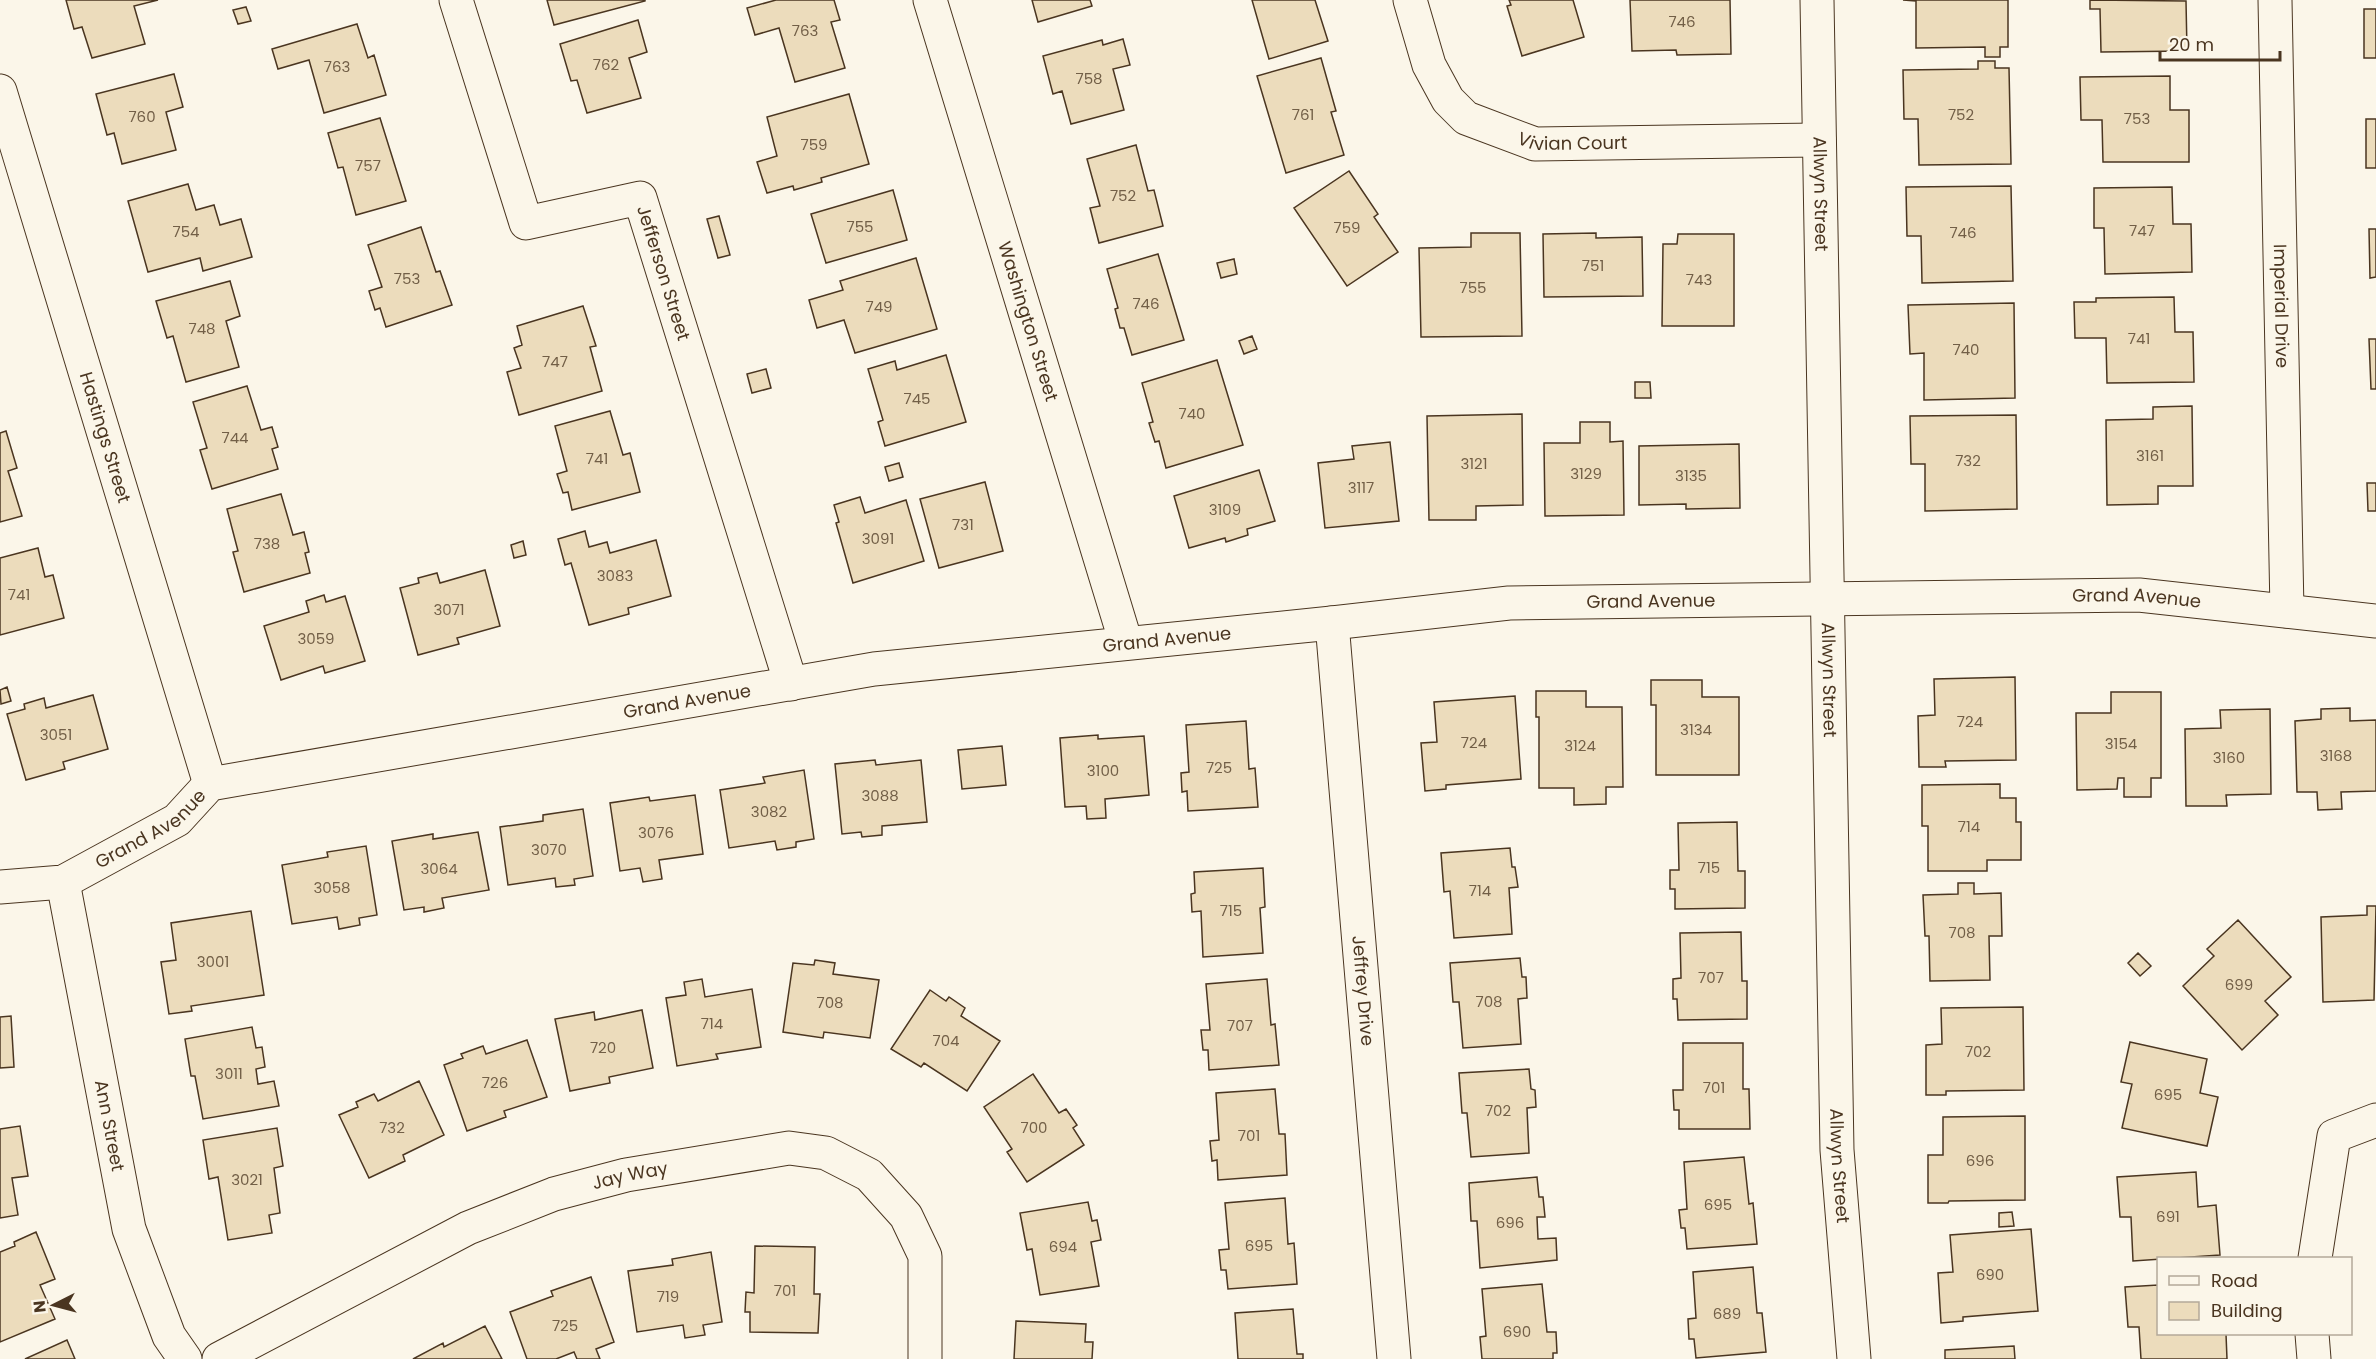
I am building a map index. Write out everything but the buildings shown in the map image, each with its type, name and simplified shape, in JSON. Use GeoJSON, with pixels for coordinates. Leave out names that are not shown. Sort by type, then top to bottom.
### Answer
{"type":"FeatureCollection","features":[{"type":"Feature","properties":{"kind":"street","name":"Jefferson Street"},"geometry":{"type":"LineString","coordinates":[[456,0],[526,223],[640,198],[790,684]]}},
{"type":"Feature","properties":{"kind":"street","name":"Washington Street"},"geometry":{"type":"LineString","coordinates":[[930,0],[1126,643]]}},
{"type":"Feature","properties":{"kind":"street","name":"Vivian Court"},"geometry":{"type":"LineString","coordinates":[[1410,0],[1429,65],[1448,100],[1466,118],[1535,144],[1819,140]]}},
{"type":"Feature","properties":{"kind":"street","name":"Allwyn Street"},"geometry":{"type":"LineString","coordinates":[[1817,0],[1837,1149],[1854,1359]]}},
{"type":"Feature","properties":{"kind":"street","name":"Imperial Drive"},"geometry":{"type":"LineString","coordinates":[[2275,0],[2287,611]]}},
{"type":"Feature","properties":{"kind":"street","name":"Hastings Street"},"geometry":{"type":"LineString","coordinates":[[0,91],[210,784]]}},
{"type":"Feature","properties":{"kind":"street","name":"Grand Avenue"},"geometry":{"type":"LineString","coordinates":[[0,887],[63,882],[177,820],[210,784],[874,669],[1509,603],[2139,595],[2376,621]]}},
{"type":"Feature","properties":{"kind":"street","name":"Jeffrey Drive"},"geometry":{"type":"LineString","coordinates":[[1332,623],[1394,1359]]}},
{"type":"Feature","properties":{"kind":"street","name":"Ann Street"},"geometry":{"type":"LineString","coordinates":[[63,882],[129,1229],[169,1336],[185,1359]]}},
{"type":"Feature","properties":{"kind":"street"},"geometry":{"type":"LineString","coordinates":[[2315,1257],[2334,1136],[2376,1120]]}},
{"type":"Feature","properties":{"kind":"street","name":"Jay Way"},"geometry":{"type":"LineString","coordinates":[[219,1359],[468,1228],[554,1194],[626,1175],[789,1148],[826,1153],[869,1175],[906,1216],[925,1256],[925,1359]]}},
{"type":"Feature","properties":{"kind":"street"},"geometry":{"type":"LineString","coordinates":[[2313,1335],[2314,1359]]}}]}
